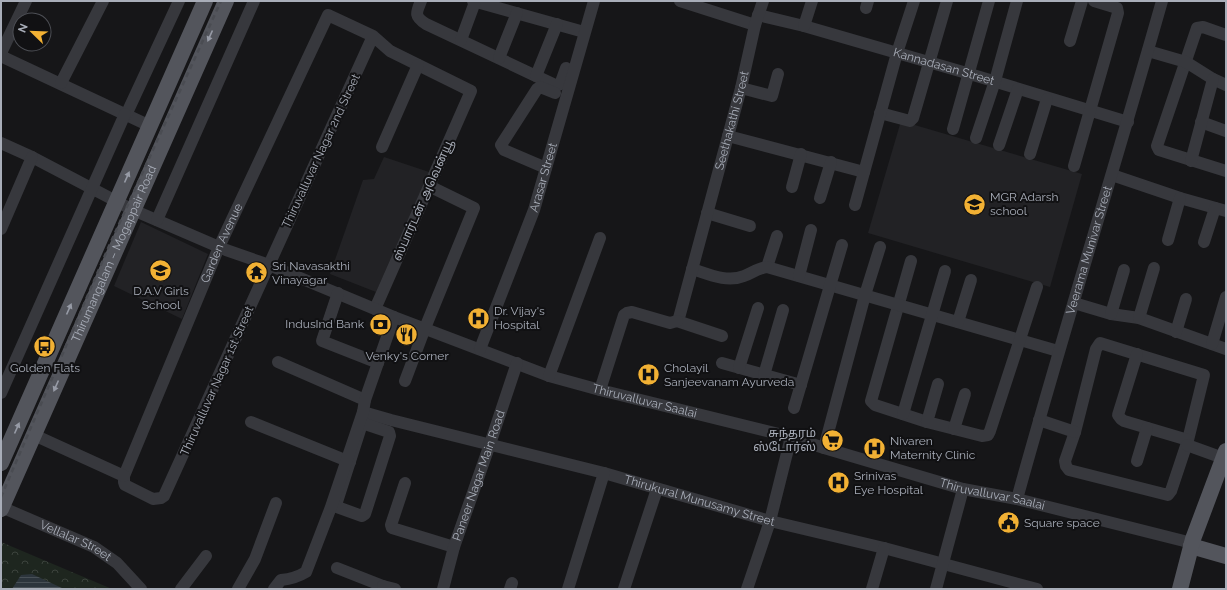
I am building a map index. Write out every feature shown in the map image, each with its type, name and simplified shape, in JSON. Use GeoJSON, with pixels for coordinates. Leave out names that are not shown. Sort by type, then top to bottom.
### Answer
{"type":"FeatureCollection","features":[{"type":"Feature","properties":{"kind":"main road","name":"Thirumangalam – Mogappair Road"},"geometry":{"type":"LineString","coordinates":[[1,463],[205,1]]}},
{"type":"Feature","properties":{"kind":"main road","name":"Thirumangalam – Mogappair Road"},"geometry":{"type":"LineString","coordinates":[[1,508],[226,1]]}},
{"type":"Feature","properties":{"kind":"main road"},"geometry":{"type":"LineString","coordinates":[[1180,589],[1192,543],[1225,454]]}},
{"type":"Feature","properties":{"kind":"main road","name":"Thiruvalluvar Saalai"},"geometry":{"type":"LineString","coordinates":[[1192,543],[1226,548]]}},
{"type":"Feature","properties":{"kind":"main road","name":"Thiruvalluvar Saalai"},"geometry":{"type":"LineString","coordinates":[[1192,543],[1226,556]]}},
{"type":"Feature","properties":{"kind":"street"},"geometry":{"type":"LineString","coordinates":[[26,1],[1,54],[5,58],[150,126]]}},
{"type":"Feature","properties":{"kind":"street"},"geometry":{"type":"LineString","coordinates":[[61,83],[103,1]]}},
{"type":"Feature","properties":{"kind":"street"},"geometry":{"type":"LineString","coordinates":[[1,393],[125,115],[179,1]]}},
{"type":"Feature","properties":{"kind":"street"},"geometry":{"type":"LineString","coordinates":[[157,220],[254,1]]}},
{"type":"Feature","properties":{"kind":"street"},"geometry":{"type":"LineString","coordinates":[[420,1],[417,14],[418,19],[426,24],[555,85],[559,85],[561,82],[581,32],[474,1],[461,40]]}},
{"type":"Feature","properties":{"kind":"street","name":"Kannadasan Street"},"geometry":{"type":"LineString","coordinates":[[680,1],[708,6],[756,20],[804,26],[1128,122]]}},
{"type":"Feature","properties":{"kind":"street","name":"Seethakathi Street"},"geometry":{"type":"LineString","coordinates":[[677,321],[741,88],[756,20],[762,1]]}},
{"type":"Feature","properties":{"kind":"street"},"geometry":{"type":"LineString","coordinates":[[804,26],[812,1]]}},
{"type":"Feature","properties":{"kind":"street"},"geometry":{"type":"LineString","coordinates":[[855,205],[897,53],[914,1]]}},
{"type":"Feature","properties":{"kind":"street"},"geometry":{"type":"LineString","coordinates":[[880,113],[910,121],[912,120],[947,1]]}},
{"type":"Feature","properties":{"kind":"street"},"geometry":{"type":"LineString","coordinates":[[953,129],[970,74],[989,1]]}},
{"type":"Feature","properties":{"kind":"street"},"geometry":{"type":"LineString","coordinates":[[976,138],[995,82],[1017,1]]}},
{"type":"Feature","properties":{"kind":"street"},"geometry":{"type":"LineString","coordinates":[[1070,41],[1082,1]]}},
{"type":"Feature","properties":{"kind":"street"},"geometry":{"type":"LineString","coordinates":[[1074,166],[1118,13],[1117,8],[1094,1]]}},
{"type":"Feature","properties":{"kind":"street","name":"Veerama Munivar Street"},"geometry":{"type":"LineString","coordinates":[[1017,499],[1058,351],[1074,303],[1128,122],[1162,1]]}},
{"type":"Feature","properties":{"kind":"street","name":"Arasar Street"},"geometry":{"type":"LineString","coordinates":[[480,349],[534,210],[566,96],[589,3]]}},
{"type":"Feature","properties":{"kind":"street"},"geometry":{"type":"LineString","coordinates":[[499,58],[517,13]]}},
{"type":"Feature","properties":{"kind":"street","name":"Garden Avenue"},"geometry":{"type":"LineString","coordinates":[[124,476],[219,247],[328,15],[374,36]]}},
{"type":"Feature","properties":{"kind":"street"},"geometry":{"type":"LineString","coordinates":[[536,76],[557,24]]}},
{"type":"Feature","properties":{"kind":"street"},"geometry":{"type":"LineString","coordinates":[[1226,35],[1202,27],[1197,28],[1157,146],[1159,150],[1226,171]]}},
{"type":"Feature","properties":{"kind":"street"},"geometry":{"type":"LineString","coordinates":[[374,36],[390,51],[418,65],[382,146]]}},
{"type":"Feature","properties":{"kind":"street","name":"Thiruvalluvar Nagar 2nd Street"},"geometry":{"type":"LineString","coordinates":[[269,265],[374,36]]}},
{"type":"Feature","properties":{"kind":"street"},"geometry":{"type":"LineString","coordinates":[[1148,51],[1186,62],[1213,79],[1226,85]]}},
{"type":"Feature","properties":{"kind":"street","name":"ஸ்பார்டன் அவென்யூ"},"geometry":{"type":"LineString","coordinates":[[375,308],[471,91],[418,65]]}},
{"type":"Feature","properties":{"kind":"street"},"geometry":{"type":"LineString","coordinates":[[741,88],[772,96],[778,74]]}},
{"type":"Feature","properties":{"kind":"street"},"geometry":{"type":"LineString","coordinates":[[1191,161],[1213,79]]}},
{"type":"Feature","properties":{"kind":"street"},"geometry":{"type":"LineString","coordinates":[[546,168],[504,150],[502,145],[537,89],[540,87],[566,96]]}},
{"type":"Feature","properties":{"kind":"street"},"geometry":{"type":"LineString","coordinates":[[999,145],[1018,89]]}},
{"type":"Feature","properties":{"kind":"street"},"geometry":{"type":"LineString","coordinates":[[1030,154],[1047,98]]}},
{"type":"Feature","properties":{"kind":"street"},"geometry":{"type":"LineString","coordinates":[[1201,122],[1226,130]]}},
{"type":"Feature","properties":{"kind":"street"},"geometry":{"type":"LineString","coordinates":[[728,136],[801,154],[864,172]]}},
{"type":"Feature","properties":{"kind":"street","name":"Thiruvalluvar Saalai"},"geometry":{"type":"LineString","coordinates":[[1,143],[32,157],[116,202],[219,247],[269,265],[394,317],[549,376],[791,437],[963,489],[1017,499],[1192,543]]}},
{"type":"Feature","properties":{"kind":"street"},"geometry":{"type":"LineString","coordinates":[[792,187],[801,154]]}},
{"type":"Feature","properties":{"kind":"street"},"geometry":{"type":"LineString","coordinates":[[2,225],[32,157]]}},
{"type":"Feature","properties":{"kind":"street"},"geometry":{"type":"LineString","coordinates":[[820,198],[831,162]]}},
{"type":"Feature","properties":{"kind":"street"},"geometry":{"type":"LineString","coordinates":[[1112,175],[1220,210],[1204,242]]}},
{"type":"Feature","properties":{"kind":"street"},"geometry":{"type":"LineString","coordinates":[[405,381],[474,208],[429,186]]}},
{"type":"Feature","properties":{"kind":"street"},"geometry":{"type":"LineString","coordinates":[[1168,240],[1180,198]]}},
{"type":"Feature","properties":{"kind":"street"},"geometry":{"type":"LineString","coordinates":[[707,213],[750,226]]}},
{"type":"Feature","properties":{"kind":"street"},"geometry":{"type":"LineString","coordinates":[[799,276],[811,230]]}},
{"type":"Feature","properties":{"kind":"street"},"geometry":{"type":"LineString","coordinates":[[767,267],[778,236]]}},
{"type":"Feature","properties":{"kind":"street"},"geometry":{"type":"LineString","coordinates":[[549,376],[600,238]]}},
{"type":"Feature","properties":{"kind":"street"},"geometry":{"type":"LineString","coordinates":[[794,408],[842,245]]}},
{"type":"Feature","properties":{"kind":"street"},"geometry":{"type":"LineString","coordinates":[[824,448],[865,295],[880,247]]}},
{"type":"Feature","properties":{"kind":"street"},"geometry":{"type":"LineString","coordinates":[[911,261],[871,401],[875,405],[927,422],[982,436],[988,435],[990,431],[1037,287]]}},
{"type":"Feature","properties":{"kind":"street","name":"Thiruvalluvar Nagar 1st Street"},"geometry":{"type":"LineString","coordinates":[[124,476],[124,482],[128,488],[154,499],[164,496],[269,265]]}},
{"type":"Feature","properties":{"kind":"street"},"geometry":{"type":"LineString","coordinates":[[692,269],[734,279],[744,277],[767,267],[1058,351]]}},
{"type":"Feature","properties":{"kind":"street"},"geometry":{"type":"LineString","coordinates":[[1139,318],[1154,268]]}},
{"type":"Feature","properties":{"kind":"street"},"geometry":{"type":"LineString","coordinates":[[1111,314],[1124,270]]}},
{"type":"Feature","properties":{"kind":"street"},"geometry":{"type":"LineString","coordinates":[[903,414],[945,271]]}},
{"type":"Feature","properties":{"kind":"street"},"geometry":{"type":"LineString","coordinates":[[958,322],[971,280]]}},
{"type":"Feature","properties":{"kind":"street"},"geometry":{"type":"LineString","coordinates":[[338,293],[322,341],[378,363]]}},
{"type":"Feature","properties":{"kind":"street"},"geometry":{"type":"LineString","coordinates":[[1212,344],[1226,297]]}},
{"type":"Feature","properties":{"kind":"street"},"geometry":{"type":"LineString","coordinates":[[1176,332],[1186,299]]}},
{"type":"Feature","properties":{"kind":"street"},"geometry":{"type":"LineString","coordinates":[[1074,303],[1111,314],[1139,318],[1226,349]]}},
{"type":"Feature","properties":{"kind":"street"},"geometry":{"type":"LineString","coordinates":[[739,368],[758,308]]}},
{"type":"Feature","properties":{"kind":"street"},"geometry":{"type":"LineString","coordinates":[[764,375],[783,310]]}},
{"type":"Feature","properties":{"kind":"street"},"geometry":{"type":"LineString","coordinates":[[600,390],[624,315],[627,313],[632,312],[670,323],[677,321],[722,336]]}},
{"type":"Feature","properties":{"kind":"street"},"geometry":{"type":"LineString","coordinates":[[274,589],[281,580],[300,576],[306,572],[348,462],[362,426],[365,424],[381,424],[390,436],[365,514],[362,516],[336,506],[348,462],[364,406],[394,317]]}},
{"type":"Feature","properties":{"kind":"street"},"geometry":{"type":"LineString","coordinates":[[1100,343],[1204,375],[1188,443],[1169,494],[1166,495],[1069,470],[1065,461],[1074,432],[1097,346],[1100,343]]}},
{"type":"Feature","properties":{"kind":"street"},"geometry":{"type":"LineString","coordinates":[[1137,354],[1118,415],[1121,419],[1188,443],[1225,454]]}},
{"type":"Feature","properties":{"kind":"street","name":"Thirukural Munusamy Street"},"geometry":{"type":"LineString","coordinates":[[278,362],[364,406],[381,424],[490,444],[604,474],[770,521],[884,548],[1037,589]]}},
{"type":"Feature","properties":{"kind":"street","name":"Paneer Nagar Main Road"},"geometry":{"type":"LineString","coordinates":[[443,589],[454,547],[517,363]]}},
{"type":"Feature","properties":{"kind":"street"},"geometry":{"type":"LineString","coordinates":[[722,363],[801,385]]}},
{"type":"Feature","properties":{"kind":"street"},"geometry":{"type":"LineString","coordinates":[[927,422],[938,384]]}},
{"type":"Feature","properties":{"kind":"street"},"geometry":{"type":"LineString","coordinates":[[954,429],[965,394]]}},
{"type":"Feature","properties":{"kind":"street"},"geometry":{"type":"LineString","coordinates":[[1039,420],[1074,432]]}},
{"type":"Feature","properties":{"kind":"street"},"geometry":{"type":"LineString","coordinates":[[251,422],[348,462]]}},
{"type":"Feature","properties":{"kind":"street"},"geometry":{"type":"LineString","coordinates":[[1137,461],[1147,428]]}},
{"type":"Feature","properties":{"kind":"street"},"geometry":{"type":"LineString","coordinates":[[34,435],[124,476]]}},
{"type":"Feature","properties":{"kind":"street"},"geometry":{"type":"LineString","coordinates":[[747,589],[770,521],[791,437]]}},
{"type":"Feature","properties":{"kind":"street"},"geometry":{"type":"LineString","coordinates":[[568,589],[604,474]]}},
{"type":"Feature","properties":{"kind":"street"},"geometry":{"type":"LineString","coordinates":[[405,483],[391,525],[394,529],[454,547]]}},
{"type":"Feature","properties":{"kind":"street"},"geometry":{"type":"LineString","coordinates":[[936,589],[963,489]]}},
{"type":"Feature","properties":{"kind":"street"},"geometry":{"type":"LineString","coordinates":[[624,589],[657,490]]}},
{"type":"Feature","properties":{"kind":"street"},"geometry":{"type":"LineString","coordinates":[[238,589],[255,559],[276,504]]}},
{"type":"Feature","properties":{"kind":"street","name":"Vellalar Street"},"geometry":{"type":"LineString","coordinates":[[1,508],[94,547],[117,563],[141,589]]}},
{"type":"Feature","properties":{"kind":"street"},"geometry":{"type":"LineString","coordinates":[[872,589],[884,548]]}},
{"type":"Feature","properties":{"kind":"street"},"geometry":{"type":"LineString","coordinates":[[181,589],[206,556]]}},
{"type":"Feature","properties":{"kind":"street"},"geometry":{"type":"LineString","coordinates":[[337,568],[383,587],[395,589]]}},
{"type":"Feature","properties":{"kind":"shaded area","name":"MGR Adarsh school"},"geometry":{"type":"Polygon","coordinates":[[[901,121],[1082,174],[1050,287],[868,233],[901,121]]]}},
{"type":"Feature","properties":{"kind":"shaded area"},"geometry":{"type":"Polygon","coordinates":[[[384,157],[429,172],[376,292],[330,274],[363,180],[374,179],[384,157]]]}},
{"type":"Feature","properties":{"kind":"shaded area","name":"D.A.V Girls School"},"geometry":{"type":"Polygon","coordinates":[[[141,222],[208,254],[182,319],[114,286],[141,222]]]}},
{"type":"Feature","properties":{"kind":"shaded area"},"geometry":{"type":"Polygon","coordinates":[[[32,574],[64,589],[12,589],[21,575],[32,574]]]}},
{"type":"Feature","properties":{"kind":"green space"},"geometry":{"type":"Polygon","coordinates":[[[1,542],[112,589],[1,589],[1,542]]]}},
{"type":"Feature","properties":{"kind":"railway"},"geometry":{"type":"LineString","coordinates":[[1,497],[109,246],[221,1]]}},
{"type":"Feature","properties":{"kind":"place","name":"MGR Adarsh school"},"geometry":{"type":"Point","coordinates":[975,204]}},
{"type":"Feature","properties":{"kind":"place","name":"D.A.V Girls School"},"geometry":{"type":"Point","coordinates":[161,270]}},
{"type":"Feature","properties":{"kind":"place","name":"Sri Navasakthi Vinayagar"},"geometry":{"type":"Point","coordinates":[257,273]}},
{"type":"Feature","properties":{"kind":"place","name":"Dr. Vijay's Hospital"},"geometry":{"type":"Point","coordinates":[478,318]}},
{"type":"Feature","properties":{"kind":"place","name":"IndusInd Bank"},"geometry":{"type":"Point","coordinates":[380,324]}},
{"type":"Feature","properties":{"kind":"place","name":"Venky's Corner"},"geometry":{"type":"Point","coordinates":[407,335]}},
{"type":"Feature","properties":{"kind":"place","name":"Golden Flats"},"geometry":{"type":"Point","coordinates":[45,347]}},
{"type":"Feature","properties":{"kind":"place","name":"Cholayil Sanjeevanam Ayurveda"},"geometry":{"type":"Point","coordinates":[648,375]}},
{"type":"Feature","properties":{"kind":"place","name":"சுந்தரம் ஸ்டோர்ஸ்"},"geometry":{"type":"Point","coordinates":[832,440]}},
{"type":"Feature","properties":{"kind":"place","name":"Nivaren Maternity Clinic"},"geometry":{"type":"Point","coordinates":[875,448]}},
{"type":"Feature","properties":{"kind":"place","name":"Srinivas Eye Hospital"},"geometry":{"type":"Point","coordinates":[839,483]}},
{"type":"Feature","properties":{"kind":"place","name":"Square space"},"geometry":{"type":"Point","coordinates":[1008,523]}}]}
